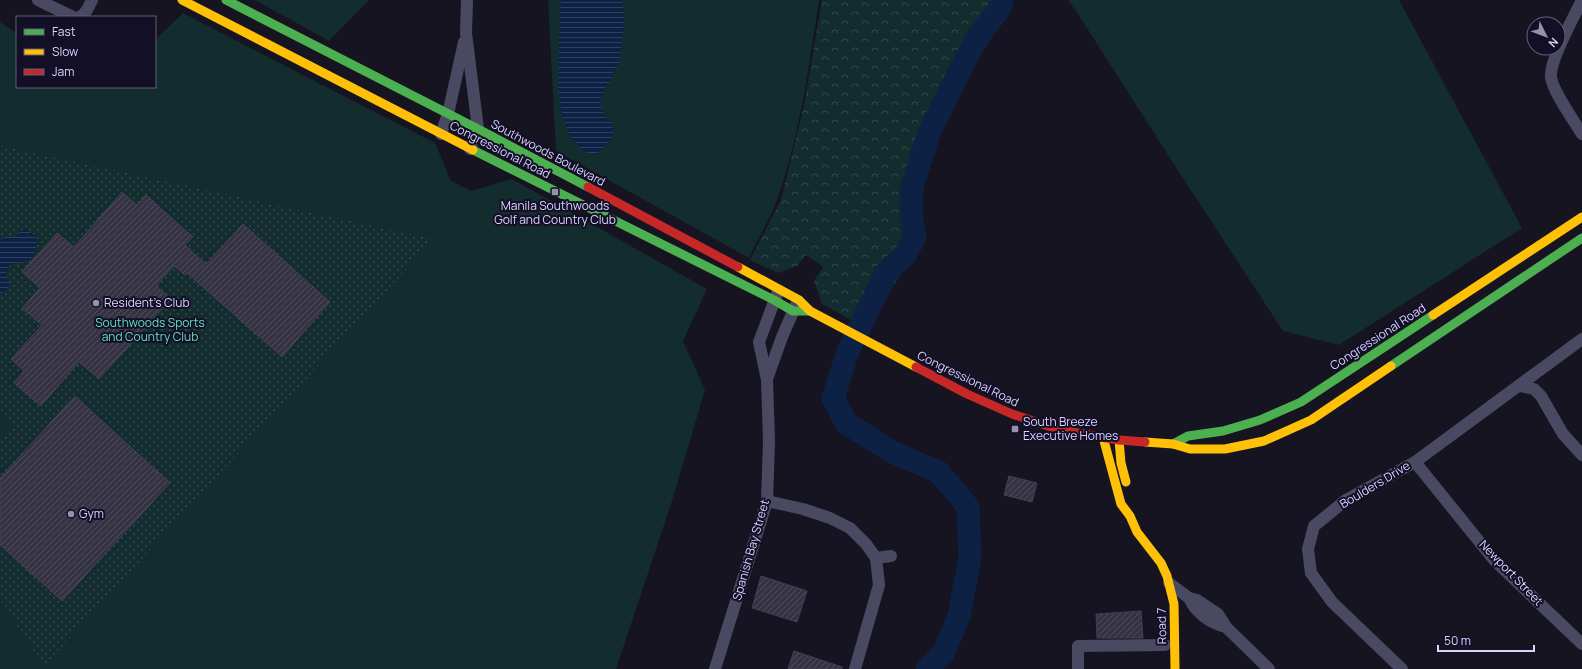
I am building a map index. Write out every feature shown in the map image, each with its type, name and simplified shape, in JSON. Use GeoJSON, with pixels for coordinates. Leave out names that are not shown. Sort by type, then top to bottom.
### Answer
{"type":"FeatureCollection","features":[{"type":"Feature","properties":{"kind":"main road","name":"Congressional Road"},"geometry":{"type":"LineString","coordinates":[[182,0],[470,149],[774,300],[793,311]]}},
{"type":"Feature","properties":{"kind":"main road","name":"Congressional Road"},"geometry":{"type":"LineString","coordinates":[[226,0],[478,129]]}},
{"type":"Feature","properties":{"kind":"main road","name":"Southwoods Boulevard"},"geometry":{"type":"LineString","coordinates":[[478,129],[607,197]]}},
{"type":"Feature","properties":{"kind":"main road","name":"Congressional Road"},"geometry":{"type":"LineString","coordinates":[[607,197],[780,289],[799,300],[810,310],[884,350],[967,394],[1012,414],[1060,430],[1119,440],[1174,444],[1190,449],[1225,450],[1264,441],[1301,402],[1582,216]]}},
{"type":"Feature","properties":{"kind":"main road","name":"Congressional Road"},"geometry":{"type":"LineString","coordinates":[[1174,444],[1188,436],[1223,431],[1260,420],[1282,422],[1311,420],[1582,238]]}},
{"type":"Feature","properties":{"kind":"main road"},"geometry":{"type":"LineString","coordinates":[[793,311],[810,310]]}},
{"type":"Feature","properties":{"kind":"main road","name":"Road 7"},"geometry":{"type":"LineString","coordinates":[[1103,437],[1121,504],[1130,516],[1137,532],[1161,563],[1167,576],[1174,604],[1174,669]]}},
{"type":"Feature","properties":{"kind":"main road"},"geometry":{"type":"LineString","coordinates":[[1119,440],[1121,463],[1127,489]]}},
{"type":"Feature","properties":{"kind":"main road","name":"Road 7"},"geometry":{"type":"LineString","coordinates":[[1130,502],[1130,516]]}},
{"type":"Feature","properties":{"kind":"main road","name":"Road 7"},"geometry":{"type":"LineString","coordinates":[[1166,669],[1165,606],[1168,583]]}},
{"type":"Feature","properties":{"kind":"street"},"geometry":{"type":"LineString","coordinates":[[38,0],[72,16]]}},
{"type":"Feature","properties":{"kind":"street"},"geometry":{"type":"LineString","coordinates":[[82,16],[92,0]]}},
{"type":"Feature","properties":{"kind":"street"},"geometry":{"type":"LineString","coordinates":[[467,0],[466,33],[478,129],[470,149]]}},
{"type":"Feature","properties":{"kind":"street"},"geometry":{"type":"LineString","coordinates":[[1582,0],[1552,64],[1551,78],[1555,88],[1582,134]]}},
{"type":"Feature","properties":{"kind":"street"},"geometry":{"type":"LineString","coordinates":[[441,134],[448,114],[466,33]]}},
{"type":"Feature","properties":{"kind":"street","name":"Spanish Bay Street"},"geometry":{"type":"LineString","coordinates":[[715,669],[767,501],[769,441],[766,380],[759,342],[774,300],[780,289]]}},
{"type":"Feature","properties":{"kind":"street","name":"Spanish Bay Street"},"geometry":{"type":"LineString","coordinates":[[766,380],[782,337],[799,300]]}},
{"type":"Feature","properties":{"kind":"street","name":"Boulders Drive"},"geometry":{"type":"LineString","coordinates":[[1402,669],[1332,602],[1311,573],[1308,549],[1314,526],[1346,500],[1415,462],[1582,339]]}},
{"type":"Feature","properties":{"kind":"street"},"geometry":{"type":"LineString","coordinates":[[1520,386],[1534,388],[1541,396],[1564,434],[1582,455]]}},
{"type":"Feature","properties":{"kind":"street","name":"Newport Street"},"geometry":{"type":"LineString","coordinates":[[1415,462],[1495,560],[1582,644]]}},
{"type":"Feature","properties":{"kind":"street"},"geometry":{"type":"LineString","coordinates":[[767,501],[802,509],[830,518],[850,528],[866,544],[876,558],[879,586],[854,669]]}},
{"type":"Feature","properties":{"kind":"street"},"geometry":{"type":"LineString","coordinates":[[876,558],[891,556]]}},
{"type":"Feature","properties":{"kind":"street"},"geometry":{"type":"LineString","coordinates":[[1168,583],[1189,598],[1197,600],[1218,614],[1226,627],[1266,668]]}},
{"type":"Feature","properties":{"kind":"street"},"geometry":{"type":"LineString","coordinates":[[1078,669],[1078,646],[1165,645]]}},
{"type":"Feature","properties":{"kind":"green space"},"geometry":{"type":"Polygon","coordinates":[[[255,0],[369,0],[329,41],[255,0]]]}},
{"type":"Feature","properties":{"kind":"green space","name":"Manila Southwoods Golf and Country Club"},"geometry":{"type":"Polygon","coordinates":[[[548,0],[819,0],[803,100],[786,173],[775,205],[749,258],[556,151],[548,0]]]}},
{"type":"Feature","properties":{"kind":"green space"},"geometry":{"type":"Polygon","coordinates":[[[822,0],[1013,0],[1012,5],[996,28],[974,67],[933,148],[924,186],[921,216],[924,239],[866,328],[822,304],[814,281],[823,267],[806,255],[797,266],[778,273],[750,260],[781,200],[804,105],[822,0]]]}},
{"type":"Feature","properties":{"kind":"green space"},"geometry":{"type":"Polygon","coordinates":[[[1068,0],[1399,0],[1522,228],[1339,345],[1283,331],[1068,0]]]}},
{"type":"Feature","properties":{"kind":"green space","name":"Manila Southwoods Golf and Country Club"},"geometry":{"type":"Polygon","coordinates":[[[183,13],[435,143],[451,181],[471,191],[512,179],[707,289],[683,341],[705,390],[671,504],[616,669],[0,669],[0,22],[16,32],[16,88],[156,88],[156,39],[183,13]]]}},
{"type":"Feature","properties":{"kind":"green space","name":"Southwoods Sports and Country Club"},"geometry":{"type":"Polygon","coordinates":[[[0,146],[434,239],[44,666],[0,599],[0,442],[14,426],[0,408],[0,146]]]}},
{"type":"Feature","properties":{"kind":"water"},"geometry":{"type":"Polygon","coordinates":[[[562,0],[621,0],[623,5],[624,16],[620,63],[612,74],[610,82],[603,91],[600,104],[606,117],[611,122],[614,133],[608,143],[597,154],[584,152],[570,136],[563,118],[558,92],[560,6],[562,0]]]}},
{"type":"Feature","properties":{"kind":"water"},"geometry":{"type":"Polygon","coordinates":[[[22,230],[27,230],[36,236],[36,248],[32,257],[28,260],[24,262],[12,263],[8,268],[5,274],[10,284],[5,291],[0,294],[0,242],[6,236],[15,237],[22,230]]]}},
{"type":"Feature","properties":{"kind":"building","name":"Resident's Club"},"geometry":{"type":"Polygon","coordinates":[[[122,192],[137,205],[146,195],[193,237],[185,245],[206,264],[243,224],[330,302],[282,357],[187,273],[185,275],[174,266],[156,286],[171,299],[99,379],[79,362],[41,406],[14,383],[24,371],[11,359],[42,325],[22,308],[40,288],[22,272],[57,233],[74,247],[122,192]]]}},
{"type":"Feature","properties":{"kind":"building","name":"Gym"},"geometry":{"type":"Polygon","coordinates":[[[75,396],[170,483],[62,601],[0,545],[0,478],[75,396]]]}},
{"type":"Feature","properties":{"kind":"building"},"geometry":{"type":"Polygon","coordinates":[[[1009,476],[1037,483],[1032,502],[1004,495],[1009,476]]]}},
{"type":"Feature","properties":{"kind":"building"},"geometry":{"type":"Polygon","coordinates":[[[761,576],[807,591],[797,622],[752,608],[761,576]]]}},
{"type":"Feature","properties":{"kind":"building"},"geometry":{"type":"Polygon","coordinates":[[[1141,611],[1143,638],[1097,638],[1096,614],[1141,611]]]}},
{"type":"Feature","properties":{"kind":"building"},"geometry":{"type":"Polygon","coordinates":[[[794,651],[842,667],[842,669],[788,669],[794,651]]]}},
{"type":"Feature","properties":{"kind":"waterway"},"geometry":{"type":"LineString","coordinates":[[927,669],[943,654],[959,616],[970,558],[968,507],[939,472],[892,452],[846,423],[833,398],[848,351],[886,273],[905,255],[915,237],[912,221],[911,191],[929,133],[975,41],[1000,8],[1002,0]]}},
{"type":"Feature","properties":{"kind":"traffic: fast"},"geometry":{"type":"LineString","coordinates":[[226,0],[588,187]]}},
{"type":"Feature","properties":{"kind":"traffic: fast"},"geometry":{"type":"LineString","coordinates":[[473,150],[774,300],[793,311],[810,311]]}},
{"type":"Feature","properties":{"kind":"traffic: fast"},"geometry":{"type":"LineString","coordinates":[[1391,366],[1582,238]]}},
{"type":"Feature","properties":{"kind":"traffic: fast"},"geometry":{"type":"LineString","coordinates":[[1173,444],[1188,436],[1223,431],[1260,420],[1301,402],[1433,315]]}},
{"type":"Feature","properties":{"kind":"traffic: slow"},"geometry":{"type":"LineString","coordinates":[[182,0],[473,150]]}},
{"type":"Feature","properties":{"kind":"traffic: slow"},"geometry":{"type":"LineString","coordinates":[[1433,315],[1582,217]]}},
{"type":"Feature","properties":{"kind":"traffic: slow"},"geometry":{"type":"LineString","coordinates":[[738,267],[799,300],[810,311],[916,367]]}},
{"type":"Feature","properties":{"kind":"traffic: slow"},"geometry":{"type":"LineString","coordinates":[[1145,442],[1173,444],[1190,449],[1225,449],[1264,441],[1311,420],[1391,366]]}},
{"type":"Feature","properties":{"kind":"traffic: slow"},"geometry":{"type":"LineString","coordinates":[[1103,437],[1121,504],[1130,516],[1137,532],[1161,563],[1167,576],[1174,604],[1175,669]]}},
{"type":"Feature","properties":{"kind":"traffic: slow"},"geometry":{"type":"LineString","coordinates":[[1119,440],[1121,463],[1126,482]]}},
{"type":"Feature","properties":{"kind":"traffic: jam"},"geometry":{"type":"LineString","coordinates":[[588,187],[738,267]]}},
{"type":"Feature","properties":{"kind":"traffic: jam"},"geometry":{"type":"LineString","coordinates":[[916,367],[967,394],[1012,414],[1060,430],[1119,440],[1145,442]]}},
{"type":"Feature","properties":{"kind":"place","name":"Manila Southwoods Golf and Country Club"},"geometry":{"type":"Point","coordinates":[555,192]}},
{"type":"Feature","properties":{"kind":"place","name":"Resident's Club"},"geometry":{"type":"Point","coordinates":[96,303]}},
{"type":"Feature","properties":{"kind":"place","name":"South Breeze Executive Homes"},"geometry":{"type":"Point","coordinates":[1015,429]}},
{"type":"Feature","properties":{"kind":"place","name":"Gym"},"geometry":{"type":"Point","coordinates":[71,514]}}]}
